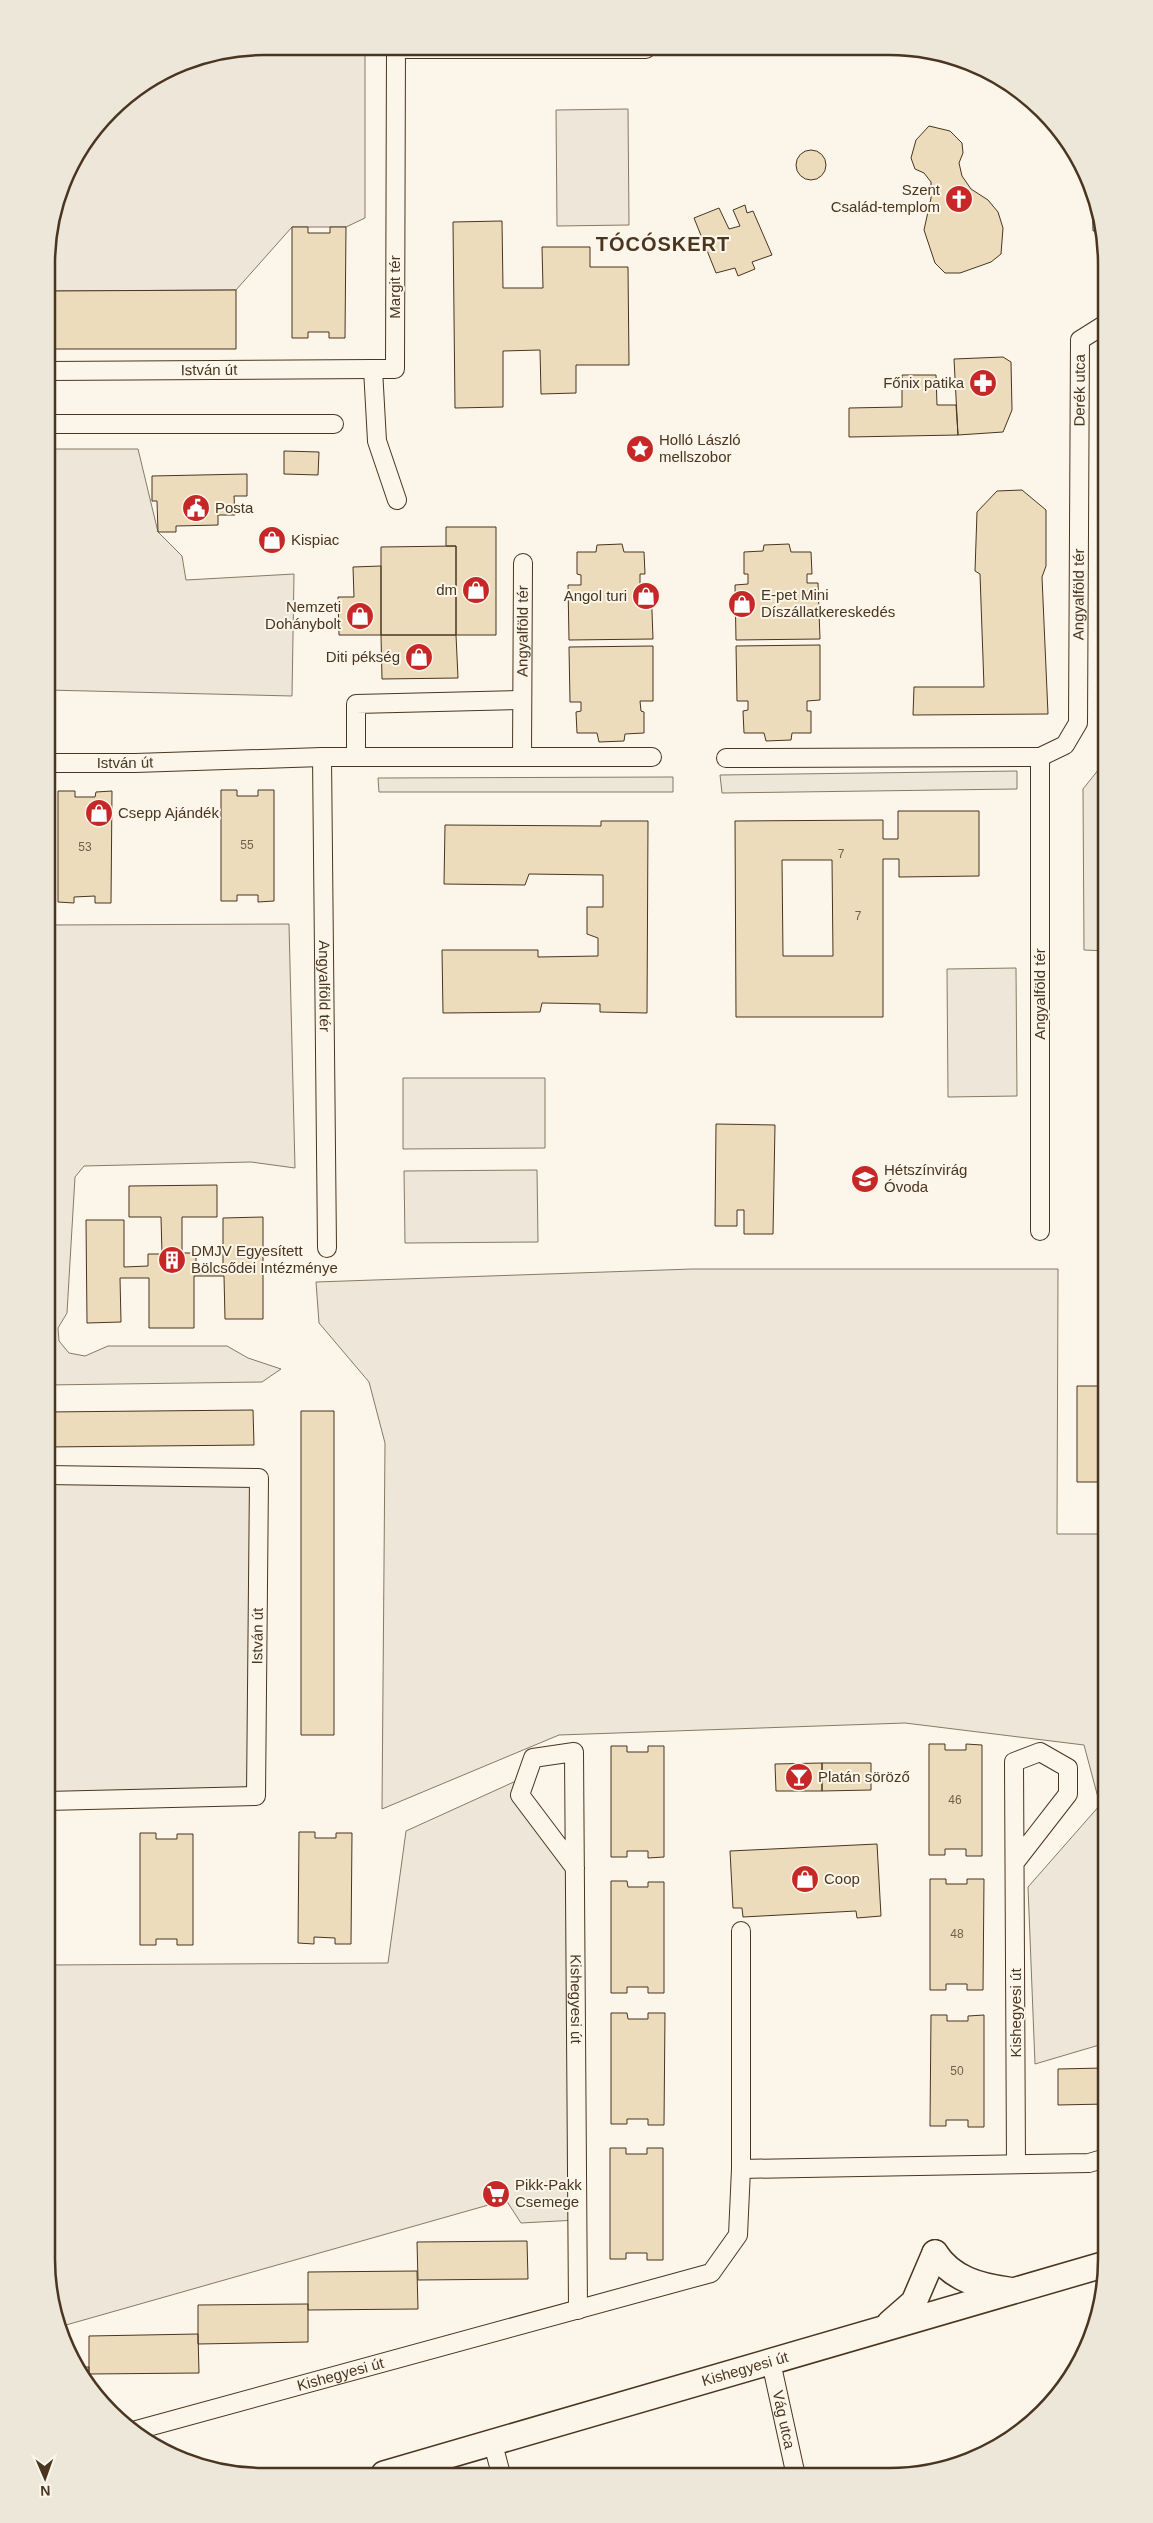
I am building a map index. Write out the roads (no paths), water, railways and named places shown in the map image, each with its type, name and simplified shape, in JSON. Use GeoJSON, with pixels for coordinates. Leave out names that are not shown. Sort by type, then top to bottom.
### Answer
{"type":"FeatureCollection","features":[{"type":"Feature","properties":{"kind":"street","name":"Margit tér"},"geometry":{"type":"LineString","coordinates":[[373,369],[395,369],[396,55]]}},
{"type":"Feature","properties":{"kind":"street","name":"Derék utca"},"geometry":{"type":"LineString","coordinates":[[1080,441],[1080,340],[1098,329]]}},
{"type":"Feature","properties":{"kind":"street","name":"István út"},"geometry":{"type":"LineString","coordinates":[[55,371],[373,369]]}},
{"type":"Feature","properties":{"kind":"street"},"geometry":{"type":"LineString","coordinates":[[373,369],[377,441],[397,500]]}},
{"type":"Feature","properties":{"kind":"street"},"geometry":{"type":"LineString","coordinates":[[55,424],[334,424]]}},
{"type":"Feature","properties":{"kind":"street","name":"Angyalföld tér"},"geometry":{"type":"LineString","coordinates":[[726,758],[1040,757],[1065,745],[1078,723],[1080,441]]}},
{"type":"Feature","properties":{"kind":"street","name":"Angyalföld tér"},"geometry":{"type":"LineString","coordinates":[[522,757],[523,563]]}},
{"type":"Feature","properties":{"kind":"street"},"geometry":{"type":"LineString","coordinates":[[356,757],[356,704],[522,700]]}},
{"type":"Feature","properties":{"kind":"street","name":"István út"},"geometry":{"type":"LineString","coordinates":[[55,763],[135,763],[322,757]]}},
{"type":"Feature","properties":{"kind":"street"},"geometry":{"type":"LineString","coordinates":[[322,757],[652,757]]}},
{"type":"Feature","properties":{"kind":"street","name":"Angyalföld tér"},"geometry":{"type":"LineString","coordinates":[[322,757],[327,1248]]}},
{"type":"Feature","properties":{"kind":"street","name":"Angyalföld tér"},"geometry":{"type":"LineString","coordinates":[[1040,757],[1040,1231]]}},
{"type":"Feature","properties":{"kind":"street","name":"István út"},"geometry":{"type":"LineString","coordinates":[[55,1475],[260,1478],[256,1796],[55,1800]]}},
{"type":"Feature","properties":{"kind":"street","name":"Kishegyesi út"},"geometry":{"type":"LineString","coordinates":[[575,1868],[520,1795],[533,1758],[574,1752],[575,1868],[578,2310]]}},
{"type":"Feature","properties":{"kind":"street","name":"Kishegyesi út"},"geometry":{"type":"LineString","coordinates":[[1016,1860],[1068,1794],[1068,1768],[1040,1752],[1014,1762],[1016,1860],[1016,2164]]}},
{"type":"Feature","properties":{"kind":"street","name":"Kishegyesi út"},"geometry":{"type":"LineString","coordinates":[[143,2429],[711,2273],[738,2235],[741,1931]]}},
{"type":"Feature","properties":{"kind":"street"},"geometry":{"type":"LineString","coordinates":[[740,2169],[1089,2163],[1098,2160]]}},
{"type":"Feature","properties":{"kind":"street"},"geometry":{"type":"LineString","coordinates":[[883,2328],[914,2302],[935,2254],[949,2269],[978,2286],[1013,2290]]}},
{"type":"Feature","properties":{"kind":"street","name":"Kishegyesi út"},"geometry":{"type":"LineString","coordinates":[[406,2468],[1098,2266]]}},
{"type":"Feature","properties":{"kind":"street","name":"Vág utca"},"geometry":{"type":"LineString","coordinates":[[771,2362],[794,2468]]}},
{"type":"Feature","properties":{"kind":"street"},"geometry":{"type":"LineString","coordinates":[[493,2444],[499,2468]]}},
{"type":"Feature","properties":{"kind":"place","name":"Szent Család-templom"},"geometry":{"type":"Point","coordinates":[959,199]}},
{"type":"Feature","properties":{"kind":"place","name":"Főnix patika"},"geometry":{"type":"Point","coordinates":[983,383]}},
{"type":"Feature","properties":{"kind":"place","name":"Holló László mellszobor"},"geometry":{"type":"Point","coordinates":[640,449]}},
{"type":"Feature","properties":{"kind":"place","name":"Posta"},"geometry":{"type":"Point","coordinates":[196,508]}},
{"type":"Feature","properties":{"kind":"place","name":"Kispiac"},"geometry":{"type":"Point","coordinates":[272,540]}},
{"type":"Feature","properties":{"kind":"place","name":"dm"},"geometry":{"type":"Point","coordinates":[476,590]}},
{"type":"Feature","properties":{"kind":"place","name":"Angol turi"},"geometry":{"type":"Point","coordinates":[646,596]}},
{"type":"Feature","properties":{"kind":"place","name":"E-pet Mini Díszállatkereskedés"},"geometry":{"type":"Point","coordinates":[742,604]}},
{"type":"Feature","properties":{"kind":"place","name":"Nemzeti Dohánybolt"},"geometry":{"type":"Point","coordinates":[360,616]}},
{"type":"Feature","properties":{"kind":"place","name":"Diti pékség"},"geometry":{"type":"Point","coordinates":[419,657]}},
{"type":"Feature","properties":{"kind":"place","name":"Csepp Ajándék"},"geometry":{"type":"Point","coordinates":[99,813]}},
{"type":"Feature","properties":{"kind":"place","name":"Hétszínvirág Óvoda"},"geometry":{"type":"Point","coordinates":[865,1179]}},
{"type":"Feature","properties":{"kind":"place","name":"DMJV Egyesített Bölcsődei Intézménye"},"geometry":{"type":"Point","coordinates":[172,1260]}},
{"type":"Feature","properties":{"kind":"place","name":"Platán söröző"},"geometry":{"type":"Point","coordinates":[799,1777]}},
{"type":"Feature","properties":{"kind":"place","name":"Coop"},"geometry":{"type":"Point","coordinates":[805,1879]}},
{"type":"Feature","properties":{"kind":"place","name":"Pikk-Pakk Csemege"},"geometry":{"type":"Point","coordinates":[496,2194]}},
{"type":"Feature","properties":{"kind":"district","name":"TÓCÓSKERT"},"geometry":{"type":"Point","coordinates":[663,244]}}]}
